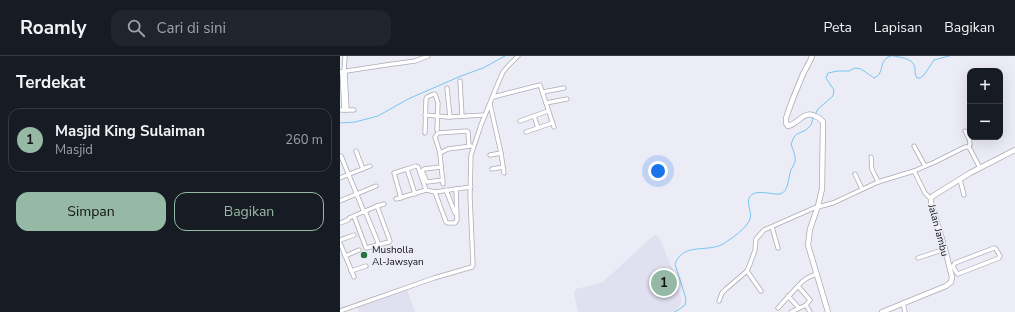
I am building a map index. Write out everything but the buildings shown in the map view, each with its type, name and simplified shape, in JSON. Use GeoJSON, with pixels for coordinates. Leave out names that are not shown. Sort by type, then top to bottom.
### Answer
{"type":"FeatureCollection","features":[{"type":"Feature","properties":{"kind":"street"},"geometry":{"type":"LineString","coordinates":[[343,94],[345,56]]}},
{"type":"Feature","properties":{"kind":"street"},"geometry":{"type":"LineString","coordinates":[[343,72],[415,61],[428,56]]}},
{"type":"Feature","properties":{"kind":"street"},"geometry":{"type":"LineString","coordinates":[[471,146],[503,72],[518,56]]}},
{"type":"Feature","properties":{"kind":"street"},"geometry":{"type":"LineString","coordinates":[[812,56],[792,101],[786,118],[786,125],[791,125],[807,114],[818,117],[822,120],[823,124],[822,185],[818,206],[811,225],[808,248],[828,312]]}},
{"type":"Feature","properties":{"kind":"street"},"geometry":{"type":"LineString","coordinates":[[343,72],[341,77],[344,110],[354,110]]}},
{"type":"Feature","properties":{"kind":"street"},"geometry":{"type":"LineString","coordinates":[[460,81],[462,116]]}},
{"type":"Feature","properties":{"kind":"street"},"geometry":{"type":"LineString","coordinates":[[492,97],[538,85],[541,86],[554,127]]}},
{"type":"Feature","properties":{"kind":"street"},"geometry":{"type":"LineString","coordinates":[[447,88],[450,117]]}},
{"type":"Feature","properties":{"kind":"street"},"geometry":{"type":"LineString","coordinates":[[542,92],[564,88]]}},
{"type":"Feature","properties":{"kind":"street"},"geometry":{"type":"LineString","coordinates":[[425,133],[426,98],[434,94],[438,103],[437,130]]}},
{"type":"Feature","properties":{"kind":"street"},"geometry":{"type":"LineString","coordinates":[[546,103],[567,99]]}},
{"type":"Feature","properties":{"kind":"street"},"geometry":{"type":"LineString","coordinates":[[490,104],[504,173]]}},
{"type":"Feature","properties":{"kind":"street"},"geometry":{"type":"LineString","coordinates":[[520,121],[548,111]]}},
{"type":"Feature","properties":{"kind":"street"},"geometry":{"type":"LineString","coordinates":[[425,115],[450,117],[485,114]]}},
{"type":"Feature","properties":{"kind":"street"},"geometry":{"type":"LineString","coordinates":[[534,116],[538,128]]}},
{"type":"Feature","properties":{"kind":"street"},"geometry":{"type":"LineString","coordinates":[[526,132],[552,123]]}},
{"type":"Feature","properties":{"kind":"street"},"geometry":{"type":"LineString","coordinates":[[340,311],[472,267],[471,146],[467,131],[438,133],[435,137],[440,153],[443,182],[427,182],[422,171],[424,169],[441,167]]}},
{"type":"Feature","properties":{"kind":"street"},"geometry":{"type":"LineString","coordinates":[[965,131],[970,142],[969,147],[980,168]]}},
{"type":"Feature","properties":{"kind":"street"},"geometry":{"type":"LineString","coordinates":[[440,153],[448,149],[471,146]]}},
{"type":"Feature","properties":{"kind":"street"},"geometry":{"type":"LineString","coordinates":[[914,146],[925,166]]}},
{"type":"Feature","properties":{"kind":"street"},"geometry":{"type":"LineString","coordinates":[[719,301],[722,293],[747,271],[755,250],[756,239],[764,230],[818,206],[833,203],[878,182],[914,171],[965,147],[969,147]]}},
{"type":"Feature","properties":{"kind":"street","name":"Jalan Jambu"},"geometry":{"type":"LineString","coordinates":[[882,312],[949,284],[952,280],[951,267],[932,207],[931,199],[933,196],[980,168],[1015,150]]}},
{"type":"Feature","properties":{"kind":"street"},"geometry":{"type":"LineString","coordinates":[[356,151],[363,169]]}},
{"type":"Feature","properties":{"kind":"street"},"geometry":{"type":"LineString","coordinates":[[490,155],[501,154]]}},
{"type":"Feature","properties":{"kind":"street"},"geometry":{"type":"LineString","coordinates":[[341,156],[379,245]]}},
{"type":"Feature","properties":{"kind":"street"},"geometry":{"type":"LineString","coordinates":[[872,158],[872,168],[877,176],[878,182]]}},
{"type":"Feature","properties":{"kind":"street"},"geometry":{"type":"LineString","coordinates":[[340,178],[370,166]]}},
{"type":"Feature","properties":{"kind":"street"},"geometry":{"type":"LineString","coordinates":[[401,198],[394,173],[417,166],[426,190]]}},
{"type":"Feature","properties":{"kind":"street"},"geometry":{"type":"LineString","coordinates":[[492,169],[503,167]]}},
{"type":"Feature","properties":{"kind":"street"},"geometry":{"type":"LineString","coordinates":[[407,169],[415,194]]}},
{"type":"Feature","properties":{"kind":"street"},"geometry":{"type":"LineString","coordinates":[[914,171],[925,193],[931,199]]}},
{"type":"Feature","properties":{"kind":"street"},"geometry":{"type":"LineString","coordinates":[[855,174],[862,189]]}},
{"type":"Feature","properties":{"kind":"street"},"geometry":{"type":"LineString","coordinates":[[960,180],[964,195]]}},
{"type":"Feature","properties":{"kind":"street"},"geometry":{"type":"LineString","coordinates":[[340,201],[376,186]]}},
{"type":"Feature","properties":{"kind":"street"},"geometry":{"type":"LineString","coordinates":[[396,199],[426,190],[435,192],[471,187]]}},
{"type":"Feature","properties":{"kind":"street"},"geometry":{"type":"LineString","coordinates":[[435,192],[447,223],[455,223],[457,221],[456,189]]}},
{"type":"Feature","properties":{"kind":"street"},"geometry":{"type":"LineString","coordinates":[[446,190],[457,217]]}},
{"type":"Feature","properties":{"kind":"street"},"geometry":{"type":"LineString","coordinates":[[340,223],[384,204]]}},
{"type":"Feature","properties":{"kind":"street"},"geometry":{"type":"LineString","coordinates":[[354,216],[366,248],[389,242],[390,239],[377,206]]}},
{"type":"Feature","properties":{"kind":"street"},"geometry":{"type":"LineString","coordinates":[[772,227],[778,248]]}},
{"type":"Feature","properties":{"kind":"street"},"geometry":{"type":"LineString","coordinates":[[354,235],[340,241],[354,277]]}},
{"type":"Feature","properties":{"kind":"street"},"geometry":{"type":"LineString","coordinates":[[994,248],[1000,256],[999,258],[958,274],[951,267],[955,263],[994,248]]}},
{"type":"Feature","properties":{"kind":"street"},"geometry":{"type":"LineString","coordinates":[[918,258],[945,249]]}},
{"type":"Feature","properties":{"kind":"street"},"geometry":{"type":"LineString","coordinates":[[345,256],[359,250]]}},
{"type":"Feature","properties":{"kind":"street"},"geometry":{"type":"LineString","coordinates":[[351,271],[366,266]]}},
{"type":"Feature","properties":{"kind":"street"},"geometry":{"type":"LineString","coordinates":[[747,271],[761,291]]}},
{"type":"Feature","properties":{"kind":"street"},"geometry":{"type":"LineString","coordinates":[[778,308],[808,277],[817,274]]}},
{"type":"Feature","properties":{"kind":"street"},"geometry":{"type":"LineString","coordinates":[[791,312],[806,305],[810,299],[798,286]]}},
{"type":"Feature","properties":{"kind":"street"},"geometry":{"type":"LineString","coordinates":[[788,296],[799,308]]}},
{"type":"Feature","properties":{"kind":"street"},"geometry":{"type":"LineString","coordinates":[[903,304],[905,312]]}},
{"type":"Feature","properties":{"kind":"street"},"geometry":{"type":"LineString","coordinates":[[806,305],[810,312]]}},
{"type":"Feature","properties":{"kind":"street"},"geometry":{"type":"LineString","coordinates":[[897,306],[898,312]]}},
{"type":"Feature","properties":{"kind":"shaded area"},"geometry":{"type":"Polygon","coordinates":[[[656,235],[659,237],[674,273],[681,298],[679,307],[669,312],[578,312],[574,292],[576,289],[603,282],[653,236],[656,235]]]}},
{"type":"Feature","properties":{"kind":"shaded area"},"geometry":{"type":"Polygon","coordinates":[[[407,290],[415,312],[359,312],[357,307],[407,290]]]}},
{"type":"Feature","properties":{"kind":"waterway"},"geometry":{"type":"LineString","coordinates":[[340,123],[355,122],[378,116],[408,99],[483,68],[505,56]]}},
{"type":"Feature","properties":{"kind":"waterway"},"geometry":{"type":"LineString","coordinates":[[815,115],[818,109],[833,96],[834,90],[826,78],[828,73],[849,71],[855,68],[861,69],[874,78],[880,73],[884,60],[891,56]]}},
{"type":"Feature","properties":{"kind":"waterway"},"geometry":{"type":"LineString","coordinates":[[893,56],[905,58],[910,61],[915,67],[917,78],[924,75],[934,60],[949,56]]}},
{"type":"Feature","properties":{"kind":"waterway"},"geometry":{"type":"LineString","coordinates":[[674,312],[685,305],[686,299],[675,264],[679,257],[689,250],[717,247],[738,233],[746,226],[750,219],[751,216],[748,202],[750,196],[753,194],[759,192],[777,194],[783,193],[787,187],[791,170],[795,162],[795,155],[791,144],[797,134],[806,130],[811,125],[813,118]]}},
{"type":"Feature","properties":{"kind":"place","name":"Musholla Al-Jawsyan"},"geometry":{"type":"Point","coordinates":[364,255]}},
{"type":"Feature","properties":{"kind":"place","name":"Masjid King Sulaiman"},"geometry":{"type":"Point","coordinates":[664,283]}}]}
